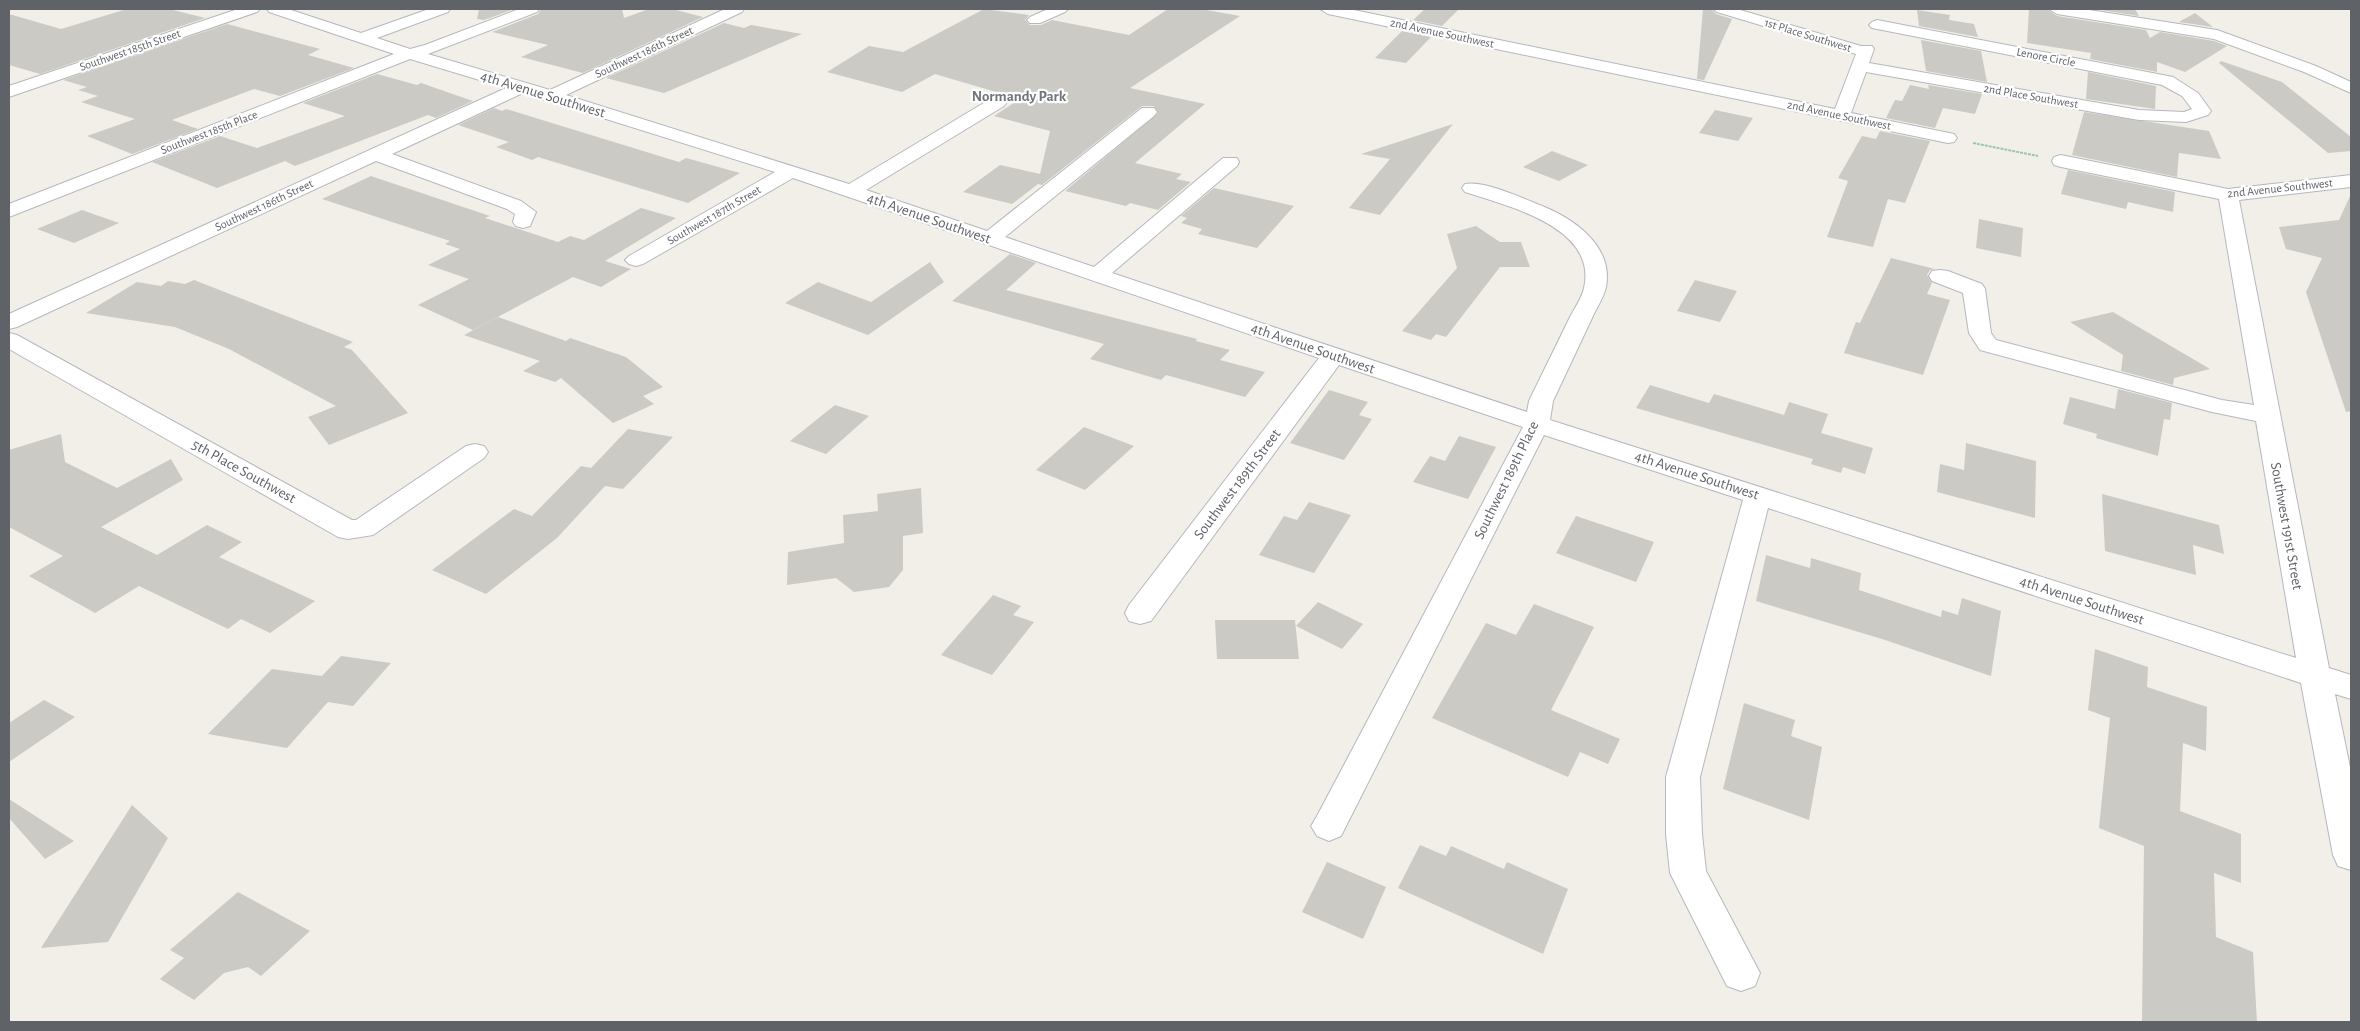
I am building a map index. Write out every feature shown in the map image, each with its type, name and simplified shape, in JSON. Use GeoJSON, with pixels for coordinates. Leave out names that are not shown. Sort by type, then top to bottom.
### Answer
{"type":"FeatureCollection","features":[{"type":"Feature","properties":{"kind":"street","name":"Southwest 185th Street"},"geometry":{"type":"LineString","coordinates":[[9,92],[252,9]]}},
{"type":"Feature","properties":{"kind":"street","name":"4th Avenue Southwest"},"geometry":{"type":"LineString","coordinates":[[274,9],[409,54],[792,171],[1537,424],[2351,687]]}},
{"type":"Feature","properties":{"kind":"street"},"geometry":{"type":"LineString","coordinates":[[362,38],[443,9]]}},
{"type":"Feature","properties":{"kind":"street","name":"Southwest 185th Place"},"geometry":{"type":"LineString","coordinates":[[9,211],[409,54],[430,48],[532,9]]}},
{"type":"Feature","properties":{"kind":"street","name":"Southwest 186th Street"},"geometry":{"type":"LineString","coordinates":[[550,96],[737,9]]}},
{"type":"Feature","properties":{"kind":"street"},"geometry":{"type":"LineString","coordinates":[[1035,20],[1060,9]]}},
{"type":"Feature","properties":{"kind":"street","name":"2nd Avenue Southwest"},"geometry":{"type":"LineString","coordinates":[[1328,9],[1948,138]]}},
{"type":"Feature","properties":{"kind":"street","name":"1st Place Southwest"},"geometry":{"type":"LineString","coordinates":[[1722,9],[1862,59]]}},
{"type":"Feature","properties":{"kind":"street"},"geometry":{"type":"LineString","coordinates":[[1841,116],[1883,9]]}},
{"type":"Feature","properties":{"kind":"street"},"geometry":{"type":"LineString","coordinates":[[2057,9],[2217,35],[2310,69],[2351,88]]}},
{"type":"Feature","properties":{"kind":"street","name":"Lenore Circle"},"geometry":{"type":"LineString","coordinates":[[1877,25],[2167,81],[2184,89],[2199,102],[2202,111]]}},
{"type":"Feature","properties":{"kind":"street","name":"2nd Place Southwest"},"geometry":{"type":"LineString","coordinates":[[1862,59],[2139,115],[2186,117],[2202,111]]}},
{"type":"Feature","properties":{"kind":"street","name":"Southwest 186th Street"},"geometry":{"type":"LineString","coordinates":[[9,322],[520,88]]}},
{"type":"Feature","properties":{"kind":"street"},"geometry":{"type":"LineString","coordinates":[[851,192],[998,102]]}},
{"type":"Feature","properties":{"kind":"street"},"geometry":{"type":"LineString","coordinates":[[990,239],[1148,112]]}},
{"type":"Feature","properties":{"kind":"street"},"geometry":{"type":"LineString","coordinates":[[375,154],[514,205],[526,212],[523,222]]}},
{"type":"Feature","properties":{"kind":"street","name":"2nd Avenue Southwest"},"geometry":{"type":"LineString","coordinates":[[2061,161],[2228,195],[2351,181]]}},
{"type":"Feature","properties":{"kind":"street"},"geometry":{"type":"LineString","coordinates":[[1097,275],[1230,162]]}},
{"type":"Feature","properties":{"kind":"street","name":"Southwest 187th Street"},"geometry":{"type":"LineString","coordinates":[[636,260],[792,171]]}},
{"type":"Feature","properties":{"kind":"street","name":"Southwest 189th Place"},"geometry":{"type":"LineString","coordinates":[[1329,826],[1537,424],[1544,392],[1595,288],[1598,275],[1596,260],[1588,245],[1570,228],[1550,216],[1472,188]]}},
{"type":"Feature","properties":{"kind":"street","name":"Southwest 191st Street"},"geometry":{"type":"LineString","coordinates":[[2228,195],[2315,675],[2351,855]]}},
{"type":"Feature","properties":{"kind":"street"},"geometry":{"type":"LineString","coordinates":[[1940,276],[1974,289],[1980,333],[1988,345],[2221,407],[2267,415]]}},
{"type":"Feature","properties":{"kind":"street","name":"5th Place Southwest"},"geometry":{"type":"LineString","coordinates":[[9,340],[348,530],[362,528],[475,452]]}},
{"type":"Feature","properties":{"kind":"street","name":"Southwest 189th Street"},"geometry":{"type":"LineString","coordinates":[[1140,613],[1334,355]]}},
{"type":"Feature","properties":{"kind":"street"},"geometry":{"type":"LineString","coordinates":[[1741,973],[1688,873],[1684,834],[1683,777],[1758,495]]}},
{"type":"Feature","properties":{"kind":"path"},"geometry":{"type":"LineString","coordinates":[[1948,138],[2061,161]]}},
{"type":"Feature","properties":{"kind":"building"},"geometry":{"type":"Polygon","coordinates":[[[127,9],[169,9],[205,18],[40,74],[9,65],[9,14],[61,29],[127,9]]]}},
{"type":"Feature","properties":{"kind":"building"},"geometry":{"type":"Polygon","coordinates":[[[479,9],[514,9],[484,20],[477,19],[479,9]]]}},
{"type":"Feature","properties":{"kind":"building"},"geometry":{"type":"Polygon","coordinates":[[[541,9],[622,9],[624,18],[649,9],[672,9],[703,17],[583,73],[521,57],[548,45],[492,32],[538,14],[541,9]]]}},
{"type":"Feature","properties":{"kind":"building"},"geometry":{"type":"Polygon","coordinates":[[[984,9],[1029,15],[1025,20],[1030,25],[1041,25],[1052,20],[1129,35],[1168,9],[1201,9],[1240,16],[1130,88],[1205,104],[1135,163],[1182,174],[1176,179],[1191,182],[1158,210],[1130,203],[1126,206],[1065,191],[1158,113],[1154,106],[1142,106],[1042,185],[1038,184],[1012,204],[963,192],[1000,165],[1040,174],[1050,131],[994,116],[1020,99],[935,74],[902,92],[827,72],[869,46],[903,52],[984,9]]]}},
{"type":"Feature","properties":{"kind":"building"},"geometry":{"type":"Polygon","coordinates":[[[1425,9],[1459,9],[1442,26],[1413,20],[1425,9]]]}},
{"type":"Feature","properties":{"kind":"building"},"geometry":{"type":"Polygon","coordinates":[[[1703,9],[1712,9],[1716,14],[1732,19],[1704,80],[1697,79],[1703,9]]]}},
{"type":"Feature","properties":{"kind":"building"},"geometry":{"type":"Polygon","coordinates":[[[2029,9],[2047,9],[2057,16],[2146,30],[2150,38],[2160,32],[2214,41],[2227,46],[2185,72],[2157,62],[2157,72],[2090,59],[2091,53],[2027,43],[2029,9]]]}},
{"type":"Feature","properties":{"kind":"building"},"geometry":{"type":"Polygon","coordinates":[[[2094,9],[2135,9],[2139,16],[2094,9]]]}},
{"type":"Feature","properties":{"kind":"building"},"geometry":{"type":"Polygon","coordinates":[[[1917,10],[1950,15],[1949,20],[1974,24],[1978,37],[1919,26],[1917,10]]]}},
{"type":"Feature","properties":{"kind":"building"},"geometry":{"type":"Polygon","coordinates":[[[2195,13],[2213,27],[2179,22],[2195,13]]]}},
{"type":"Feature","properties":{"kind":"building"},"geometry":{"type":"Polygon","coordinates":[[[724,23],[744,28],[751,25],[802,34],[664,93],[606,78],[724,23]]]}},
{"type":"Feature","properties":{"kind":"building"},"geometry":{"type":"Polygon","coordinates":[[[227,24],[320,49],[308,55],[354,68],[280,96],[254,89],[172,120],[198,129],[132,154],[87,136],[135,119],[81,102],[98,96],[78,90],[87,87],[63,80],[227,24]]]}},
{"type":"Feature","properties":{"kind":"building"},"geometry":{"type":"Polygon","coordinates":[[[1402,31],[1431,37],[1406,63],[1375,58],[1402,31]]]}},
{"type":"Feature","properties":{"kind":"building"},"geometry":{"type":"Polygon","coordinates":[[[1921,40],[1981,51],[1987,82],[1926,71],[1921,40]]]}},
{"type":"Feature","properties":{"kind":"building"},"geometry":{"type":"Polygon","coordinates":[[[2221,61],[2282,82],[2351,137],[2351,151],[2328,153],[2219,63],[2221,61]]]}},
{"type":"Feature","properties":{"kind":"building"},"geometry":{"type":"Polygon","coordinates":[[[2088,72],[2156,86],[2155,109],[2086,99],[2088,72]]]}},
{"type":"Feature","properties":{"kind":"building"},"geometry":{"type":"Polygon","coordinates":[[[377,74],[417,85],[421,83],[473,101],[436,118],[428,115],[295,166],[285,161],[217,188],[152,162],[220,136],[257,148],[345,116],[303,103],[377,74]]]}},
{"type":"Feature","properties":{"kind":"building"},"geometry":{"type":"Polygon","coordinates":[[[1910,85],[1929,89],[1928,85],[1982,94],[1975,114],[1943,108],[1935,128],[1886,118],[1895,100],[1902,101],[1910,85]]]}},
{"type":"Feature","properties":{"kind":"building"},"geometry":{"type":"Polygon","coordinates":[[[494,108],[502,111],[506,109],[679,162],[686,158],[740,173],[688,203],[538,157],[532,160],[496,147],[509,142],[458,125],[494,108]]]}},
{"type":"Feature","properties":{"kind":"building"},"geometry":{"type":"Polygon","coordinates":[[[1715,110],[1753,118],[1738,141],[1699,133],[1715,110]]]}},
{"type":"Feature","properties":{"kind":"building"},"geometry":{"type":"Polygon","coordinates":[[[2084,112],[2209,131],[2221,159],[2179,153],[2177,177],[2072,155],[2084,112]]]}},
{"type":"Feature","properties":{"kind":"building"},"geometry":{"type":"Polygon","coordinates":[[[1453,124],[1380,215],[1349,208],[1390,159],[1361,154],[1453,124]]]}},
{"type":"Feature","properties":{"kind":"building"},"geometry":{"type":"Polygon","coordinates":[[[1880,131],[1930,141],[1905,203],[1888,199],[1873,247],[1827,237],[1848,181],[1838,178],[1862,136],[1876,139],[1880,131]]]}},
{"type":"Feature","properties":{"kind":"building"},"geometry":{"type":"Polygon","coordinates":[[[1552,151],[1588,165],[1559,181],[1523,167],[1552,151]]]}},
{"type":"Feature","properties":{"kind":"building"},"geometry":{"type":"Polygon","coordinates":[[[2068,170],[2175,192],[2173,212],[2128,202],[2126,209],[2061,194],[2068,170]]]}},
{"type":"Feature","properties":{"kind":"building"},"geometry":{"type":"Polygon","coordinates":[[[371,176],[490,216],[485,218],[558,242],[570,236],[584,240],[641,208],[676,218],[605,261],[631,269],[601,287],[573,277],[473,330],[418,305],[469,279],[428,265],[460,249],[445,244],[450,241],[322,199],[371,176]]]}},
{"type":"Feature","properties":{"kind":"building"},"geometry":{"type":"Polygon","coordinates":[[[1214,188],[1294,206],[1257,248],[1198,234],[1202,229],[1181,223],[1187,218],[1181,216],[1214,188]]]}},
{"type":"Feature","properties":{"kind":"building"},"geometry":{"type":"Polygon","coordinates":[[[2351,194],[2351,411],[2346,412],[2306,292],[2322,258],[2286,249],[2279,227],[2339,220],[2351,194]]]}},
{"type":"Feature","properties":{"kind":"building"},"geometry":{"type":"Polygon","coordinates":[[[82,210],[119,223],[74,243],[37,229],[82,210]]]}},
{"type":"Feature","properties":{"kind":"building"},"geometry":{"type":"Polygon","coordinates":[[[1979,219],[2023,228],[2021,257],[1976,248],[1979,219]]]}},
{"type":"Feature","properties":{"kind":"building"},"geometry":{"type":"Polygon","coordinates":[[[1476,226],[1500,242],[1521,242],[1530,267],[1500,267],[1446,337],[1436,334],[1431,340],[1402,331],[1457,268],[1447,234],[1476,226]]]}},
{"type":"Feature","properties":{"kind":"building"},"geometry":{"type":"Polygon","coordinates":[[[1010,254],[1036,263],[1006,290],[1197,339],[1196,341],[1230,350],[1220,360],[1265,372],[1245,397],[1166,375],[1161,380],[1090,359],[1104,344],[952,301],[1010,254]]]}},
{"type":"Feature","properties":{"kind":"building"},"geometry":{"type":"Polygon","coordinates":[[[1891,258],[1935,269],[1930,270],[1927,275],[1932,283],[1927,294],[1950,300],[1923,375],[1844,353],[1856,322],[1860,323],[1891,258]]]}},
{"type":"Feature","properties":{"kind":"building"},"geometry":{"type":"Polygon","coordinates":[[[930,262],[944,282],[868,335],[785,303],[818,282],[871,302],[930,262]]]}},
{"type":"Feature","properties":{"kind":"building"},"geometry":{"type":"Polygon","coordinates":[[[194,280],[353,342],[344,347],[352,350],[408,413],[329,445],[308,417],[336,406],[229,349],[175,327],[86,313],[137,282],[161,286],[168,281],[185,284],[194,280]]]}},
{"type":"Feature","properties":{"kind":"building"},"geometry":{"type":"Polygon","coordinates":[[[1695,280],[1737,291],[1720,322],[1677,311],[1695,280]]]}},
{"type":"Feature","properties":{"kind":"building"},"geometry":{"type":"Polygon","coordinates":[[[2113,312],[2210,369],[2174,378],[2173,385],[2121,371],[2123,355],[2070,322],[2113,312]]]}},
{"type":"Feature","properties":{"kind":"building"},"geometry":{"type":"Polygon","coordinates":[[[498,317],[566,341],[570,338],[626,357],[663,387],[643,396],[654,404],[613,423],[561,378],[555,382],[523,371],[540,361],[464,335],[498,317]]]}},
{"type":"Feature","properties":{"kind":"building"},"geometry":{"type":"Polygon","coordinates":[[[1650,385],[1709,403],[1714,394],[1784,415],[1789,402],[1828,414],[1821,433],[1873,448],[1865,474],[1843,467],[1841,473],[1811,464],[1813,459],[1636,408],[1650,385]]]}},
{"type":"Feature","properties":{"kind":"building"},"geometry":{"type":"Polygon","coordinates":[[[2118,389],[2172,403],[2170,420],[2164,419],[2158,456],[2096,438],[2097,434],[2063,424],[2070,397],[2115,409],[2118,389]]]}},
{"type":"Feature","properties":{"kind":"building"},"geometry":{"type":"Polygon","coordinates":[[[1329,390],[1368,402],[1359,415],[1372,419],[1344,460],[1290,443],[1329,390]]]}},
{"type":"Feature","properties":{"kind":"building"},"geometry":{"type":"Polygon","coordinates":[[[835,405],[869,416],[826,454],[790,441],[835,405]]]}},
{"type":"Feature","properties":{"kind":"building"},"geometry":{"type":"Polygon","coordinates":[[[1084,427],[1134,446],[1085,490],[1036,470],[1084,427]]]}},
{"type":"Feature","properties":{"kind":"building"},"geometry":{"type":"Polygon","coordinates":[[[628,429],[673,437],[623,489],[605,486],[557,538],[486,594],[432,570],[514,509],[532,516],[581,466],[591,468],[628,429]]]}},
{"type":"Feature","properties":{"kind":"building"},"geometry":{"type":"Polygon","coordinates":[[[61,434],[65,462],[117,488],[171,459],[183,480],[101,527],[157,555],[207,525],[242,542],[219,557],[315,601],[270,633],[241,619],[228,629],[139,586],[95,613],[29,576],[63,556],[9,527],[9,450],[61,434]]]}},
{"type":"Feature","properties":{"kind":"building"},"geometry":{"type":"Polygon","coordinates":[[[1459,436],[1496,447],[1468,499],[1413,482],[1430,456],[1445,461],[1459,436]]]}},
{"type":"Feature","properties":{"kind":"building"},"geometry":{"type":"Polygon","coordinates":[[[1966,443],[2036,461],[2035,518],[1937,492],[1940,464],[1964,470],[1966,443]]]}},
{"type":"Feature","properties":{"kind":"building"},"geometry":{"type":"Polygon","coordinates":[[[921,488],[923,533],[903,536],[903,570],[889,587],[854,592],[836,578],[787,585],[788,552],[844,543],[843,515],[878,511],[877,494],[921,488]]]}},
{"type":"Feature","properties":{"kind":"building"},"geometry":{"type":"Polygon","coordinates":[[[2102,494],[2219,525],[2224,554],[2193,545],[2196,575],[2105,551],[2102,494]]]}},
{"type":"Feature","properties":{"kind":"building"},"geometry":{"type":"Polygon","coordinates":[[[1309,502],[1351,515],[1314,573],[1259,555],[1284,516],[1297,520],[1309,502]]]}},
{"type":"Feature","properties":{"kind":"building"},"geometry":{"type":"Polygon","coordinates":[[[1576,516],[1654,542],[1636,582],[1556,553],[1576,516]]]}},
{"type":"Feature","properties":{"kind":"building"},"geometry":{"type":"Polygon","coordinates":[[[1766,555],[1810,568],[1811,558],[1861,573],[1859,590],[1941,617],[1942,610],[1958,615],[1962,598],[2001,611],[1991,676],[1882,639],[1756,601],[1766,555]]]}},
{"type":"Feature","properties":{"kind":"building"},"geometry":{"type":"Polygon","coordinates":[[[993,595],[1021,606],[1013,615],[1034,622],[992,675],[941,655],[993,595]]]}},
{"type":"Feature","properties":{"kind":"building"},"geometry":{"type":"Polygon","coordinates":[[[1318,602],[1363,624],[1342,649],[1296,626],[1318,602]]]}},
{"type":"Feature","properties":{"kind":"building"},"geometry":{"type":"Polygon","coordinates":[[[1534,604],[1594,627],[1551,710],[1620,739],[1608,764],[1580,752],[1568,777],[1432,718],[1486,623],[1516,635],[1534,604]]]}},
{"type":"Feature","properties":{"kind":"building"},"geometry":{"type":"Polygon","coordinates":[[[1215,620],[1295,620],[1299,659],[1217,659],[1215,620]]]}},
{"type":"Feature","properties":{"kind":"building"},"geometry":{"type":"Polygon","coordinates":[[[2095,649],[2148,667],[2147,687],[2207,707],[2206,751],[2183,743],[2180,811],[2241,834],[2241,883],[2214,873],[2216,937],[2253,952],[2257,1022],[2142,1022],[2144,846],[2099,828],[2110,718],[2088,710],[2095,649]]]}},
{"type":"Feature","properties":{"kind":"building"},"geometry":{"type":"Polygon","coordinates":[[[341,656],[391,663],[353,706],[328,702],[287,748],[208,734],[272,669],[322,676],[341,656]]]}},
{"type":"Feature","properties":{"kind":"building"},"geometry":{"type":"Polygon","coordinates":[[[44,700],[75,717],[9,762],[9,723],[44,700]]]}},
{"type":"Feature","properties":{"kind":"building"},"geometry":{"type":"Polygon","coordinates":[[[1744,703],[1795,720],[1791,736],[1822,747],[1809,820],[1723,789],[1744,703]]]}},
{"type":"Feature","properties":{"kind":"building"},"geometry":{"type":"Polygon","coordinates":[[[9,799],[74,841],[45,859],[9,818],[9,799]]]}},
{"type":"Feature","properties":{"kind":"building"},"geometry":{"type":"Polygon","coordinates":[[[132,805],[168,838],[108,942],[41,948],[132,805]]]}},
{"type":"Feature","properties":{"kind":"building"},"geometry":{"type":"Polygon","coordinates":[[[1420,845],[1446,856],[1451,846],[1504,869],[1507,862],[1568,889],[1543,954],[1398,888],[1420,845]]]}},
{"type":"Feature","properties":{"kind":"building"},"geometry":{"type":"Polygon","coordinates":[[[1327,862],[1386,887],[1363,939],[1302,912],[1327,862]]]}},
{"type":"Feature","properties":{"kind":"building"},"geometry":{"type":"Polygon","coordinates":[[[238,892],[310,931],[261,976],[248,967],[224,973],[194,1000],[160,979],[184,958],[170,950],[238,892]]]}},
{"type":"Feature","properties":{"kind":"district","name":"Normandy Park"},"geometry":{"type":"Point","coordinates":[1019,96]}}]}
